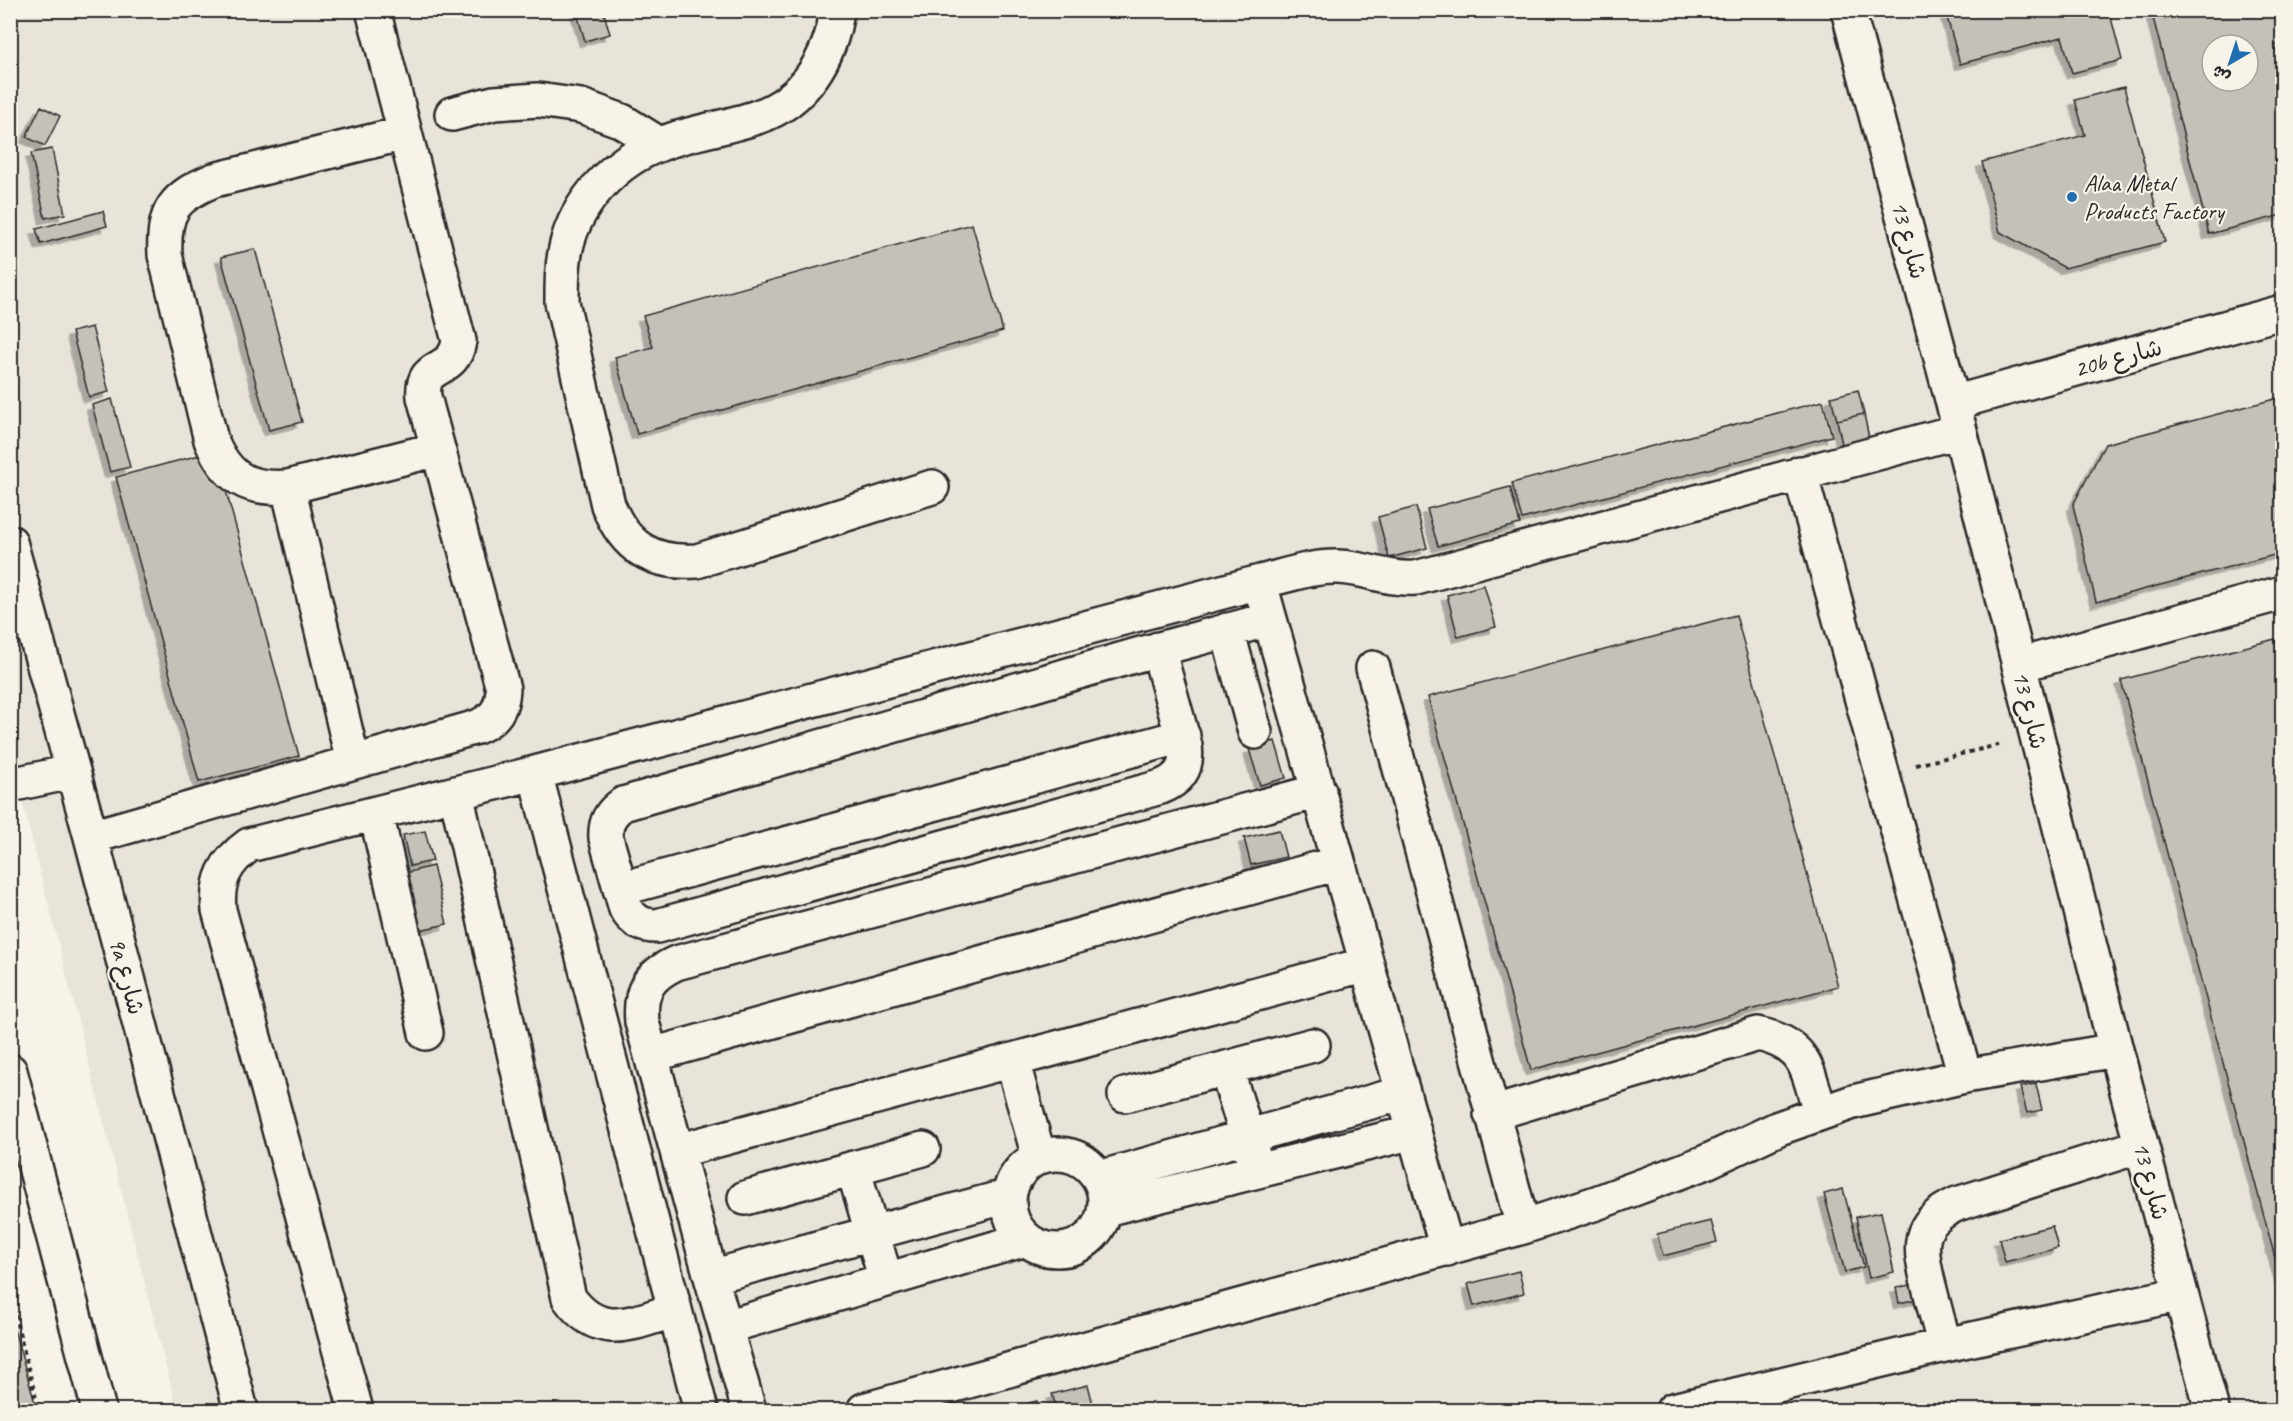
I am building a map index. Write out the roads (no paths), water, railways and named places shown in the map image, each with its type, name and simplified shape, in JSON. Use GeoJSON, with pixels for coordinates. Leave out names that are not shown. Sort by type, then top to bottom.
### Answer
{"type":"FeatureCollection","features":[{"type":"Feature","properties":{"kind":"street"},"geometry":{"type":"LineString","coordinates":[[91,837],[477,727],[494,717],[503,700],[503,690],[423,388],[431,371],[454,358],[459,341],[373,10]]}},
{"type":"Feature","properties":{"kind":"street"},"geometry":{"type":"LineString","coordinates":[[837,10],[835,28],[816,72],[800,91],[781,106],[759,117],[659,144],[634,157],[611,174],[592,195],[577,219],[566,246],[561,274],[562,302],[608,505],[615,523],[641,551],[659,559],[678,562],[697,561],[932,487]]}},
{"type":"Feature","properties":{"kind":"street","name":"شارع 13"},"geometry":{"type":"LineString","coordinates":[[1848,10],[1956,417],[2116,1050],[2212,1410]]}},
{"type":"Feature","properties":{"kind":"street"},"geometry":{"type":"LineString","coordinates":[[452,114],[495,103],[548,101],[581,106],[622,121],[659,144]]}},
{"type":"Feature","properties":{"kind":"street"},"geometry":{"type":"LineString","coordinates":[[405,133],[214,180],[191,190],[173,207],[164,230],[165,255],[211,440],[219,458],[232,474],[249,484],[268,488],[288,487],[438,449]]}},
{"type":"Feature","properties":{"kind":"street","name":"20b شارع"},"geometry":{"type":"LineString","coordinates":[[356,1410],[219,910],[217,895],[220,879],[227,865],[249,845],[536,773],[1317,568],[1337,566],[1390,578],[1416,578],[1800,473],[1956,417],[2283,312]]}},
{"type":"Feature","properties":{"kind":"street"},"geometry":{"type":"LineString","coordinates":[[1800,473],[1965,1076]]}},
{"type":"Feature","properties":{"kind":"street"},"geometry":{"type":"LineString","coordinates":[[288,487],[353,762]]}},
{"type":"Feature","properties":{"kind":"street","name":"9a شارع"},"geometry":{"type":"LineString","coordinates":[[10,542],[71,772],[91,837],[241,1410]]}},
{"type":"Feature","properties":{"kind":"street"},"geometry":{"type":"LineString","coordinates":[[1260,582],[1447,1249]]}},
{"type":"Feature","properties":{"kind":"street"},"geometry":{"type":"LineString","coordinates":[[2019,665],[2283,593]]}},
{"type":"Feature","properties":{"kind":"street"},"geometry":{"type":"LineString","coordinates":[[1158,649],[1183,736],[1187,759],[1183,771],[1174,782],[657,926],[639,923],[626,909],[606,838],[606,827],[615,810],[623,804],[1158,649],[1270,619]]}},
{"type":"Feature","properties":{"kind":"street"},"geometry":{"type":"LineString","coordinates":[[1227,630],[1255,732]]}},
{"type":"Feature","properties":{"kind":"street"},"geometry":{"type":"LineString","coordinates":[[1373,668],[1523,1227]]}},
{"type":"Feature","properties":{"kind":"street"},"geometry":{"type":"LineString","coordinates":[[620,889],[1183,736]]}},
{"type":"Feature","properties":{"kind":"street"},"geometry":{"type":"LineString","coordinates":[[10,785],[71,772]]}},
{"type":"Feature","properties":{"kind":"street"},"geometry":{"type":"LineString","coordinates":[[536,773],[701,1410]]}},
{"type":"Feature","properties":{"kind":"street"},"geometry":{"type":"LineString","coordinates":[[749,1410],[642,1022],[640,1007],[651,979],[663,969],[676,963],[1318,790]]}},
{"type":"Feature","properties":{"kind":"street"},"geometry":{"type":"LineString","coordinates":[[456,793],[569,1298],[578,1310],[590,1320],[601,1325],[625,1325],[675,1310]]}},
{"type":"Feature","properties":{"kind":"street"},"geometry":{"type":"LineString","coordinates":[[376,813],[426,1033]]}},
{"type":"Feature","properties":{"kind":"street"},"geometry":{"type":"LineString","coordinates":[[652,1055],[1338,862]]}},
{"type":"Feature","properties":{"kind":"street"},"geometry":{"type":"LineString","coordinates":[[677,1151],[1366,964]]}},
{"type":"Feature","properties":{"kind":"street"},"geometry":{"type":"LineString","coordinates":[[1491,1114],[1758,1034],[1776,1038],[1794,1049],[1804,1061],[1820,1112]]}},
{"type":"Feature","properties":{"kind":"street"},"geometry":{"type":"LineString","coordinates":[[1125,1095],[1313,1045]]}},
{"type":"Feature","properties":{"kind":"street"},"geometry":{"type":"LineString","coordinates":[[864,1410],[1523,1227],[1596,1203],[1706,1162],[1779,1128],[1853,1102],[1965,1076],[2116,1050]]}},
{"type":"Feature","properties":{"kind":"street"},"geometry":{"type":"LineString","coordinates":[[1012,1060],[1039,1157]]}},
{"type":"Feature","properties":{"kind":"street"},"geometry":{"type":"LineString","coordinates":[[1226,1068],[1258,1171]]}},
{"type":"Feature","properties":{"kind":"street"},"geometry":{"type":"LineString","coordinates":[[11,1072],[99,1410]]}},
{"type":"Feature","properties":{"kind":"street"},"geometry":{"type":"LineString","coordinates":[[1102,1193],[1247,1135],[1403,1093]]}},
{"type":"Feature","properties":{"kind":"street"},"geometry":{"type":"LineString","coordinates":[[1102,1193],[1258,1171],[1414,1132]]}},
{"type":"Feature","properties":{"kind":"street"},"geometry":{"type":"LineString","coordinates":[[1945,1346],[1921,1255],[1921,1242],[1925,1229],[1933,1218],[1957,1203],[2141,1146]]}},
{"type":"Feature","properties":{"kind":"street"},"geometry":{"type":"LineString","coordinates":[[745,1198],[923,1149]]}},
{"type":"Feature","properties":{"kind":"street"},"geometry":{"type":"LineString","coordinates":[[1055,1154],[1073,1156],[1087,1165],[1102,1193],[1100,1225],[1089,1239],[1074,1248],[1058,1251],[1040,1248],[1026,1239],[1015,1227],[1009,1212],[1008,1196],[1014,1179],[1024,1166],[1039,1157],[1055,1154]]}},
{"type":"Feature","properties":{"kind":"street"},"geometry":{"type":"LineString","coordinates":[[853,1168],[886,1280]]}},
{"type":"Feature","properties":{"kind":"street"},"geometry":{"type":"LineString","coordinates":[[711,1277],[1008,1196]]}},
{"type":"Feature","properties":{"kind":"street"},"geometry":{"type":"LineString","coordinates":[[726,1327],[1026,1239]]}},
{"type":"Feature","properties":{"kind":"street"},"geometry":{"type":"LineString","coordinates":[[1673,1410],[1945,1346],[2181,1294]]}},
{"type":"Feature","properties":{"kind":"place","name":"Alaa Metal Products Factory"},"geometry":{"type":"Point","coordinates":[2072,197]}}]}
